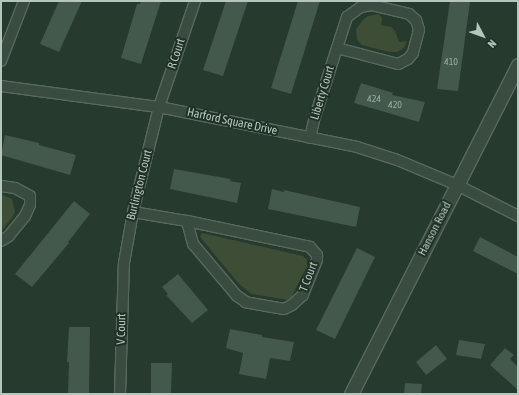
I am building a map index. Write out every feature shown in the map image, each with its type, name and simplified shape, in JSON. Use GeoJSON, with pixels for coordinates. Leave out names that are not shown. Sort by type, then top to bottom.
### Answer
{"type":"FeatureCollection","features":[{"type":"Feature","properties":{"kind":"street"},"geometry":{"type":"LineString","coordinates":[[1,61],[24,1]]}},
{"type":"Feature","properties":{"kind":"street","name":"R Court"},"geometry":{"type":"LineString","coordinates":[[159,107],[195,1]]}},
{"type":"Feature","properties":{"kind":"street","name":"Liberty Court"},"geometry":{"type":"LineString","coordinates":[[310,138],[337,48],[347,17],[361,7],[371,5],[409,14],[416,20],[419,30],[413,53],[408,60],[398,64],[337,48]]}},
{"type":"Feature","properties":{"kind":"street","name":"Hanson Road"},"geometry":{"type":"LineString","coordinates":[[351,394],[518,65]]}},
{"type":"Feature","properties":{"kind":"street","name":"Harford Square Drive"},"geometry":{"type":"LineString","coordinates":[[1,86],[159,107],[357,147],[395,159],[457,186],[518,216]]}},
{"type":"Feature","properties":{"kind":"street","name":"Burlington Court"},"geometry":{"type":"LineString","coordinates":[[124,263],[133,212],[159,107]]}},
{"type":"Feature","properties":{"kind":"street"},"geometry":{"type":"LineString","coordinates":[[1,186],[15,188],[30,196],[30,205],[25,216],[9,236],[1,241]]}},
{"type":"Feature","properties":{"kind":"street","name":"T Court"},"geometry":{"type":"LineString","coordinates":[[133,212],[187,221],[310,247],[317,255],[317,260],[303,295],[292,306],[284,309],[246,302],[237,296],[193,244],[187,221]]}},
{"type":"Feature","properties":{"kind":"street","name":"V Court"},"geometry":{"type":"LineString","coordinates":[[120,394],[124,263]]}},
{"type":"Feature","properties":{"kind":"green space"},"geometry":{"type":"Polygon","coordinates":[[[379,14],[382,18],[381,25],[391,27],[395,31],[399,42],[407,41],[404,48],[397,52],[389,52],[362,45],[357,40],[356,29],[363,20],[368,16],[379,14]]]}},
{"type":"Feature","properties":{"kind":"green space"},"geometry":{"type":"Polygon","coordinates":[[[1,194],[12,199],[15,212],[1,231],[1,194]]]}},
{"type":"Feature","properties":{"kind":"green space"},"geometry":{"type":"Polygon","coordinates":[[[202,233],[303,256],[307,260],[307,266],[291,298],[288,300],[252,294],[239,284],[200,237],[202,233]]]}},
{"type":"Feature","properties":{"kind":"building"},"geometry":{"type":"Polygon","coordinates":[[[59,1],[82,1],[59,52],[40,44],[59,1]]]}},
{"type":"Feature","properties":{"kind":"building"},"geometry":{"type":"Polygon","coordinates":[[[141,1],[161,1],[141,64],[121,58],[137,4],[140,4],[141,1]]]}},
{"type":"Feature","properties":{"kind":"building"},"geometry":{"type":"Polygon","coordinates":[[[226,1],[248,1],[223,76],[203,70],[226,1]]]}},
{"type":"Feature","properties":{"kind":"building"},"geometry":{"type":"Polygon","coordinates":[[[298,1],[320,1],[291,94],[271,88],[298,1]]]}},
{"type":"Feature","properties":{"kind":"building"},"geometry":{"type":"Polygon","coordinates":[[[450,1],[470,2],[458,91],[437,89],[450,1]]]}},
{"type":"Feature","properties":{"kind":"building"},"geometry":{"type":"Polygon","coordinates":[[[361,83],[393,93],[392,95],[425,102],[419,122],[354,103],[361,83]]]}},
{"type":"Feature","properties":{"kind":"building"},"geometry":{"type":"Polygon","coordinates":[[[5,135],[39,143],[39,145],[76,155],[70,175],[1,155],[5,135]]]}},
{"type":"Feature","properties":{"kind":"building"},"geometry":{"type":"Polygon","coordinates":[[[174,169],[231,179],[230,181],[241,183],[237,203],[170,189],[174,169]]]}},
{"type":"Feature","properties":{"kind":"building"},"geometry":{"type":"Polygon","coordinates":[[[272,189],[284,192],[284,190],[360,207],[356,227],[268,209],[272,189]]]}},
{"type":"Feature","properties":{"kind":"building"},"geometry":{"type":"Polygon","coordinates":[[[74,201],[90,214],[68,242],[69,243],[32,287],[15,274],[74,201]]]}},
{"type":"Feature","properties":{"kind":"building"},"geometry":{"type":"Polygon","coordinates":[[[480,237],[518,257],[518,274],[473,251],[480,237]]]}},
{"type":"Feature","properties":{"kind":"building"},"geometry":{"type":"Polygon","coordinates":[[[357,248],[375,257],[335,339],[316,330],[357,248]]]}},
{"type":"Feature","properties":{"kind":"building"},"geometry":{"type":"Polygon","coordinates":[[[178,274],[208,310],[192,323],[166,295],[168,294],[162,287],[178,274]]]}},
{"type":"Feature","properties":{"kind":"building"},"geometry":{"type":"Polygon","coordinates":[[[69,327],[90,327],[89,394],[68,394],[69,362],[67,362],[69,327]]]}},
{"type":"Feature","properties":{"kind":"building"},"geometry":{"type":"Polygon","coordinates":[[[230,329],[262,335],[262,337],[294,342],[290,361],[270,358],[266,379],[239,374],[243,353],[226,348],[230,329]]]}},
{"type":"Feature","properties":{"kind":"building"},"geometry":{"type":"Polygon","coordinates":[[[459,340],[485,344],[481,359],[456,355],[459,340]]]}},
{"type":"Feature","properties":{"kind":"building"},"geometry":{"type":"Polygon","coordinates":[[[436,345],[447,359],[426,375],[416,362],[436,345]]]}},
{"type":"Feature","properties":{"kind":"building"},"geometry":{"type":"Polygon","coordinates":[[[505,348],[514,355],[510,359],[518,367],[518,390],[490,365],[505,348]]]}},
{"type":"Feature","properties":{"kind":"building"},"geometry":{"type":"Polygon","coordinates":[[[151,363],[172,363],[171,394],[151,394],[151,363]]]}},
{"type":"Feature","properties":{"kind":"building"},"geometry":{"type":"Polygon","coordinates":[[[405,383],[422,384],[421,394],[404,394],[405,383]]]}}]}
